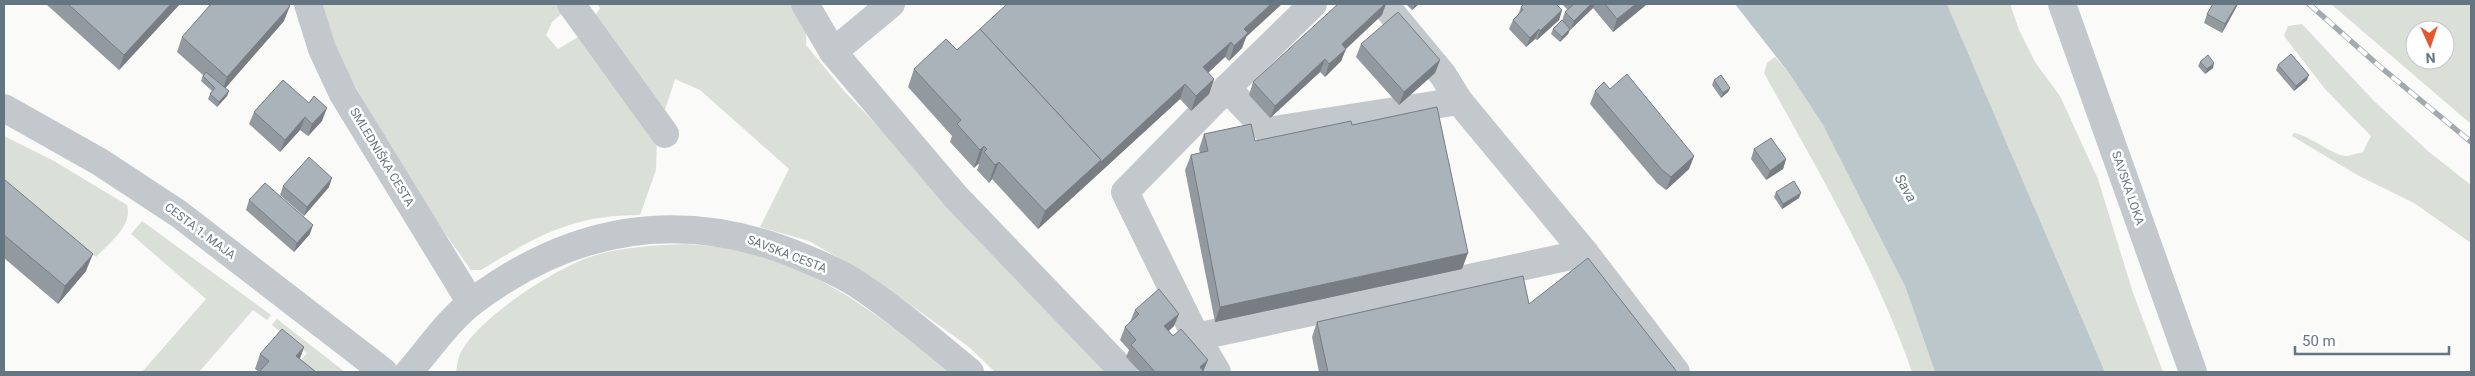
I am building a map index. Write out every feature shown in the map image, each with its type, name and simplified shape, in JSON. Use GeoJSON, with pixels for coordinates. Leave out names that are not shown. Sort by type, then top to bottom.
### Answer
{"type":"FeatureCollection","features":[{"type":"Feature","properties":{"kind":"street","name":"SMLEDNIŠKA CESTA"},"geometry":{"type":"LineString","coordinates":[[308,4],[322,49],[344,94],[471,303]]}},
{"type":"Feature","properties":{"kind":"street"},"geometry":{"type":"LineString","coordinates":[[571,4],[665,134]]}},
{"type":"Feature","properties":{"kind":"street"},"geometry":{"type":"LineString","coordinates":[[805,4],[833,52],[956,196],[1124,372]]}},
{"type":"Feature","properties":{"kind":"street"},"geometry":{"type":"LineString","coordinates":[[833,52],[891,4]]}},
{"type":"Feature","properties":{"kind":"street"},"geometry":{"type":"LineString","coordinates":[[1217,372],[1196,336],[1125,192],[1313,4]]}},
{"type":"Feature","properties":{"kind":"street"},"geometry":{"type":"LineString","coordinates":[[1384,4],[1443,75],[1460,101],[1585,252],[1676,372]]}},
{"type":"Feature","properties":{"kind":"street","name":"SAVSKA LOKA"},"geometry":{"type":"LineString","coordinates":[[2062,4],[2193,372]]}},
{"type":"Feature","properties":{"kind":"street"},"geometry":{"type":"LineString","coordinates":[[1227,88],[1268,131],[1460,101]]}},
{"type":"Feature","properties":{"kind":"street","name":"CESTA 1. MAJA"},"geometry":{"type":"LineString","coordinates":[[4,108],[100,162],[179,214],[384,372]]}},
{"type":"Feature","properties":{"kind":"street","name":"SAVSKA CESTA"},"geometry":{"type":"LineString","coordinates":[[409,372],[471,303],[514,274],[558,251],[600,238],[659,229],[690,229],[728,233],[766,243],[817,263],[855,283],[902,315],[970,372]]}},
{"type":"Feature","properties":{"kind":"street"},"geometry":{"type":"LineString","coordinates":[[1196,336],[1585,252]]}},
{"type":"Feature","properties":{"kind":"shaded area"},"geometry":{"type":"Polygon","coordinates":[[[319,4],[564,4],[568,8],[552,22],[546,35],[558,49],[588,31],[657,138],[656,170],[640,215],[616,216],[575,223],[520,247],[481,270],[471,270],[425,205],[332,47],[319,4]]]}},
{"type":"Feature","properties":{"kind":"shaded area"},"geometry":{"type":"Polygon","coordinates":[[[597,4],[796,4],[807,18],[806,45],[844,91],[1114,372],[995,372],[969,347],[872,277],[809,241],[760,227],[789,169],[700,90],[675,79],[664,113],[592,20],[600,8],[597,4]]]}},
{"type":"Feature","properties":{"kind":"shaded area"},"geometry":{"type":"Polygon","coordinates":[[[1947,4],[2010,4],[2019,30],[2035,62],[2060,96],[2098,179],[2133,293],[2163,372],[2105,372],[1947,4]]]}},
{"type":"Feature","properties":{"kind":"shaded area"},"geometry":{"type":"Polygon","coordinates":[[[2331,4],[2471,4],[2471,124],[2408,70],[2455,70],[2455,20],[2405,20],[2405,67],[2331,4]]]}},
{"type":"Feature","properties":{"kind":"shaded area"},"geometry":{"type":"Polygon","coordinates":[[[2302,24],[2374,101],[2429,152],[2471,185],[2471,243],[2414,203],[2359,176],[2292,136],[2294,133],[2301,135],[2336,153],[2348,156],[2363,152],[2371,136],[2325,89],[2284,36],[2288,26],[2302,24]]]}},
{"type":"Feature","properties":{"kind":"shaded area"},"geometry":{"type":"Polygon","coordinates":[[[1775,57],[1789,73],[1823,125],[1869,212],[1905,286],[1935,372],[1912,372],[1881,294],[1863,257],[1825,183],[1764,73],[1767,63],[1775,57]]]}},
{"type":"Feature","properties":{"kind":"shaded area"},"geometry":{"type":"Polygon","coordinates":[[[4,136],[54,161],[127,205],[127,220],[119,234],[96,257],[4,178],[4,136]]]}},
{"type":"Feature","properties":{"kind":"shaded area"},"geometry":{"type":"Polygon","coordinates":[[[142,221],[271,315],[267,320],[253,310],[199,372],[142,372],[206,299],[131,234],[142,221]]]}},
{"type":"Feature","properties":{"kind":"shaded area"},"geometry":{"type":"Polygon","coordinates":[[[686,244],[748,253],[784,264],[810,275],[859,303],[882,319],[948,372],[456,372],[462,350],[472,337],[485,323],[536,284],[572,265],[599,254],[649,246],[686,244]]]}},
{"type":"Feature","properties":{"kind":"shaded area"},"geometry":{"type":"Polygon","coordinates":[[[277,319],[345,372],[292,372],[307,353],[272,325],[277,319]]]}},
{"type":"Feature","properties":{"kind":"water","name":"Sava"},"geometry":{"type":"Polygon","coordinates":[[[1735,4],[1947,4],[2105,372],[1935,372],[1905,286],[1823,125],[1789,73],[1735,4]]]}},
{"type":"Feature","properties":{"kind":"building"},"geometry":{"type":"Polygon","coordinates":[[[68,4],[171,4],[124,55],[68,4]]]}},
{"type":"Feature","properties":{"kind":"building"},"geometry":{"type":"Polygon","coordinates":[[[211,4],[287,4],[290,6],[227,77],[182,37],[211,4]]]}},
{"type":"Feature","properties":{"kind":"building"},"geometry":{"type":"Polygon","coordinates":[[[1007,4],[1271,4],[1244,29],[1248,33],[1234,46],[1231,42],[1203,67],[1214,79],[1196,96],[1185,84],[1100,163],[1101,160],[980,29],[1007,4]]]}},
{"type":"Feature","properties":{"kind":"building"},"geometry":{"type":"Polygon","coordinates":[[[1338,4],[1385,4],[1342,44],[1346,49],[1329,64],[1325,59],[1275,106],[1253,82],[1338,4]]]}},
{"type":"Feature","properties":{"kind":"building"},"geometry":{"type":"Polygon","coordinates":[[[1524,4],[1556,4],[1562,10],[1530,38],[1513,20],[1523,10],[1521,7],[1524,4]]]}},
{"type":"Feature","properties":{"kind":"building"},"geometry":{"type":"Polygon","coordinates":[[[1574,4],[1591,4],[1574,21],[1565,12],[1574,4]]]}},
{"type":"Feature","properties":{"kind":"building"},"geometry":{"type":"Polygon","coordinates":[[[1605,4],[1636,4],[1617,19],[1605,4]]]}},
{"type":"Feature","properties":{"kind":"building"},"geometry":{"type":"Polygon","coordinates":[[[2213,4],[2237,4],[2225,24],[2207,14],[2213,4]]]}},
{"type":"Feature","properties":{"kind":"building"},"geometry":{"type":"Polygon","coordinates":[[[1398,12],[1440,60],[1404,92],[1361,44],[1398,12]]]}},
{"type":"Feature","properties":{"kind":"building"},"geometry":{"type":"Polygon","coordinates":[[[1562,20],[1570,29],[1562,37],[1553,29],[1562,20]]]}},
{"type":"Feature","properties":{"kind":"building"},"geometry":{"type":"Polygon","coordinates":[[[980,29],[1101,160],[1045,211],[999,162],[995,165],[984,152],[987,149],[984,146],[980,150],[957,124],[961,120],[914,69],[946,39],[957,50],[980,29]]]}},
{"type":"Feature","properties":{"kind":"building"},"geometry":{"type":"Polygon","coordinates":[[[2291,54],[2309,75],[2296,86],[2278,65],[2291,54]]]}},
{"type":"Feature","properties":{"kind":"building"},"geometry":{"type":"Polygon","coordinates":[[[2208,55],[2214,63],[2207,69],[2200,62],[2208,55]]]}},
{"type":"Feature","properties":{"kind":"building"},"geometry":{"type":"Polygon","coordinates":[[[206,72],[229,91],[219,102],[210,94],[215,88],[203,76],[206,72]]]}},
{"type":"Feature","properties":{"kind":"building"},"geometry":{"type":"Polygon","coordinates":[[[1627,74],[1694,156],[1671,177],[1662,170],[1595,91],[1604,82],[1610,89],[1627,74]]]}},
{"type":"Feature","properties":{"kind":"building"},"geometry":{"type":"Polygon","coordinates":[[[1721,75],[1730,88],[1723,93],[1714,80],[1721,75]]]}},
{"type":"Feature","properties":{"kind":"building"},"geometry":{"type":"Polygon","coordinates":[[[283,80],[309,103],[314,96],[327,108],[312,124],[305,117],[285,140],[254,112],[283,80]]]}},
{"type":"Feature","properties":{"kind":"building"},"geometry":{"type":"Polygon","coordinates":[[[1437,107],[1468,253],[1220,307],[1191,155],[1208,151],[1204,134],[1251,124],[1255,141],[1351,121],[1352,125],[1437,107]]]}},
{"type":"Feature","properties":{"kind":"building"},"geometry":{"type":"Polygon","coordinates":[[[1771,138],[1786,159],[1770,171],[1754,149],[1771,138]]]}},
{"type":"Feature","properties":{"kind":"building"},"geometry":{"type":"Polygon","coordinates":[[[309,157],[332,178],[307,207],[283,186],[309,157]]]}},
{"type":"Feature","properties":{"kind":"building"},"geometry":{"type":"Polygon","coordinates":[[[4,179],[93,254],[65,286],[4,235],[4,179]]]}},
{"type":"Feature","properties":{"kind":"building"},"geometry":{"type":"Polygon","coordinates":[[[1794,181],[1801,193],[1783,204],[1776,192],[1794,181]]]}},
{"type":"Feature","properties":{"kind":"building"},"geometry":{"type":"Polygon","coordinates":[[[265,183],[313,225],[297,243],[249,200],[265,183]]]}},
{"type":"Feature","properties":{"kind":"building"},"geometry":{"type":"Polygon","coordinates":[[[1588,258],[1677,372],[1328,372],[1317,322],[1523,276],[1529,304],[1588,258]]]}},
{"type":"Feature","properties":{"kind":"building"},"geometry":{"type":"Polygon","coordinates":[[[1159,289],[1179,314],[1164,326],[1173,336],[1181,329],[1208,360],[1200,367],[1204,372],[1155,372],[1131,345],[1136,340],[1125,327],[1139,314],[1135,310],[1159,289]]]}},
{"type":"Feature","properties":{"kind":"building"},"geometry":{"type":"Polygon","coordinates":[[[282,329],[304,347],[296,356],[316,372],[259,372],[269,361],[260,354],[282,329]]]}},
{"type":"Feature","properties":{"kind":"railway"},"geometry":{"type":"LineString","coordinates":[[2309,4],[2378,65],[2471,142]]}}]}
